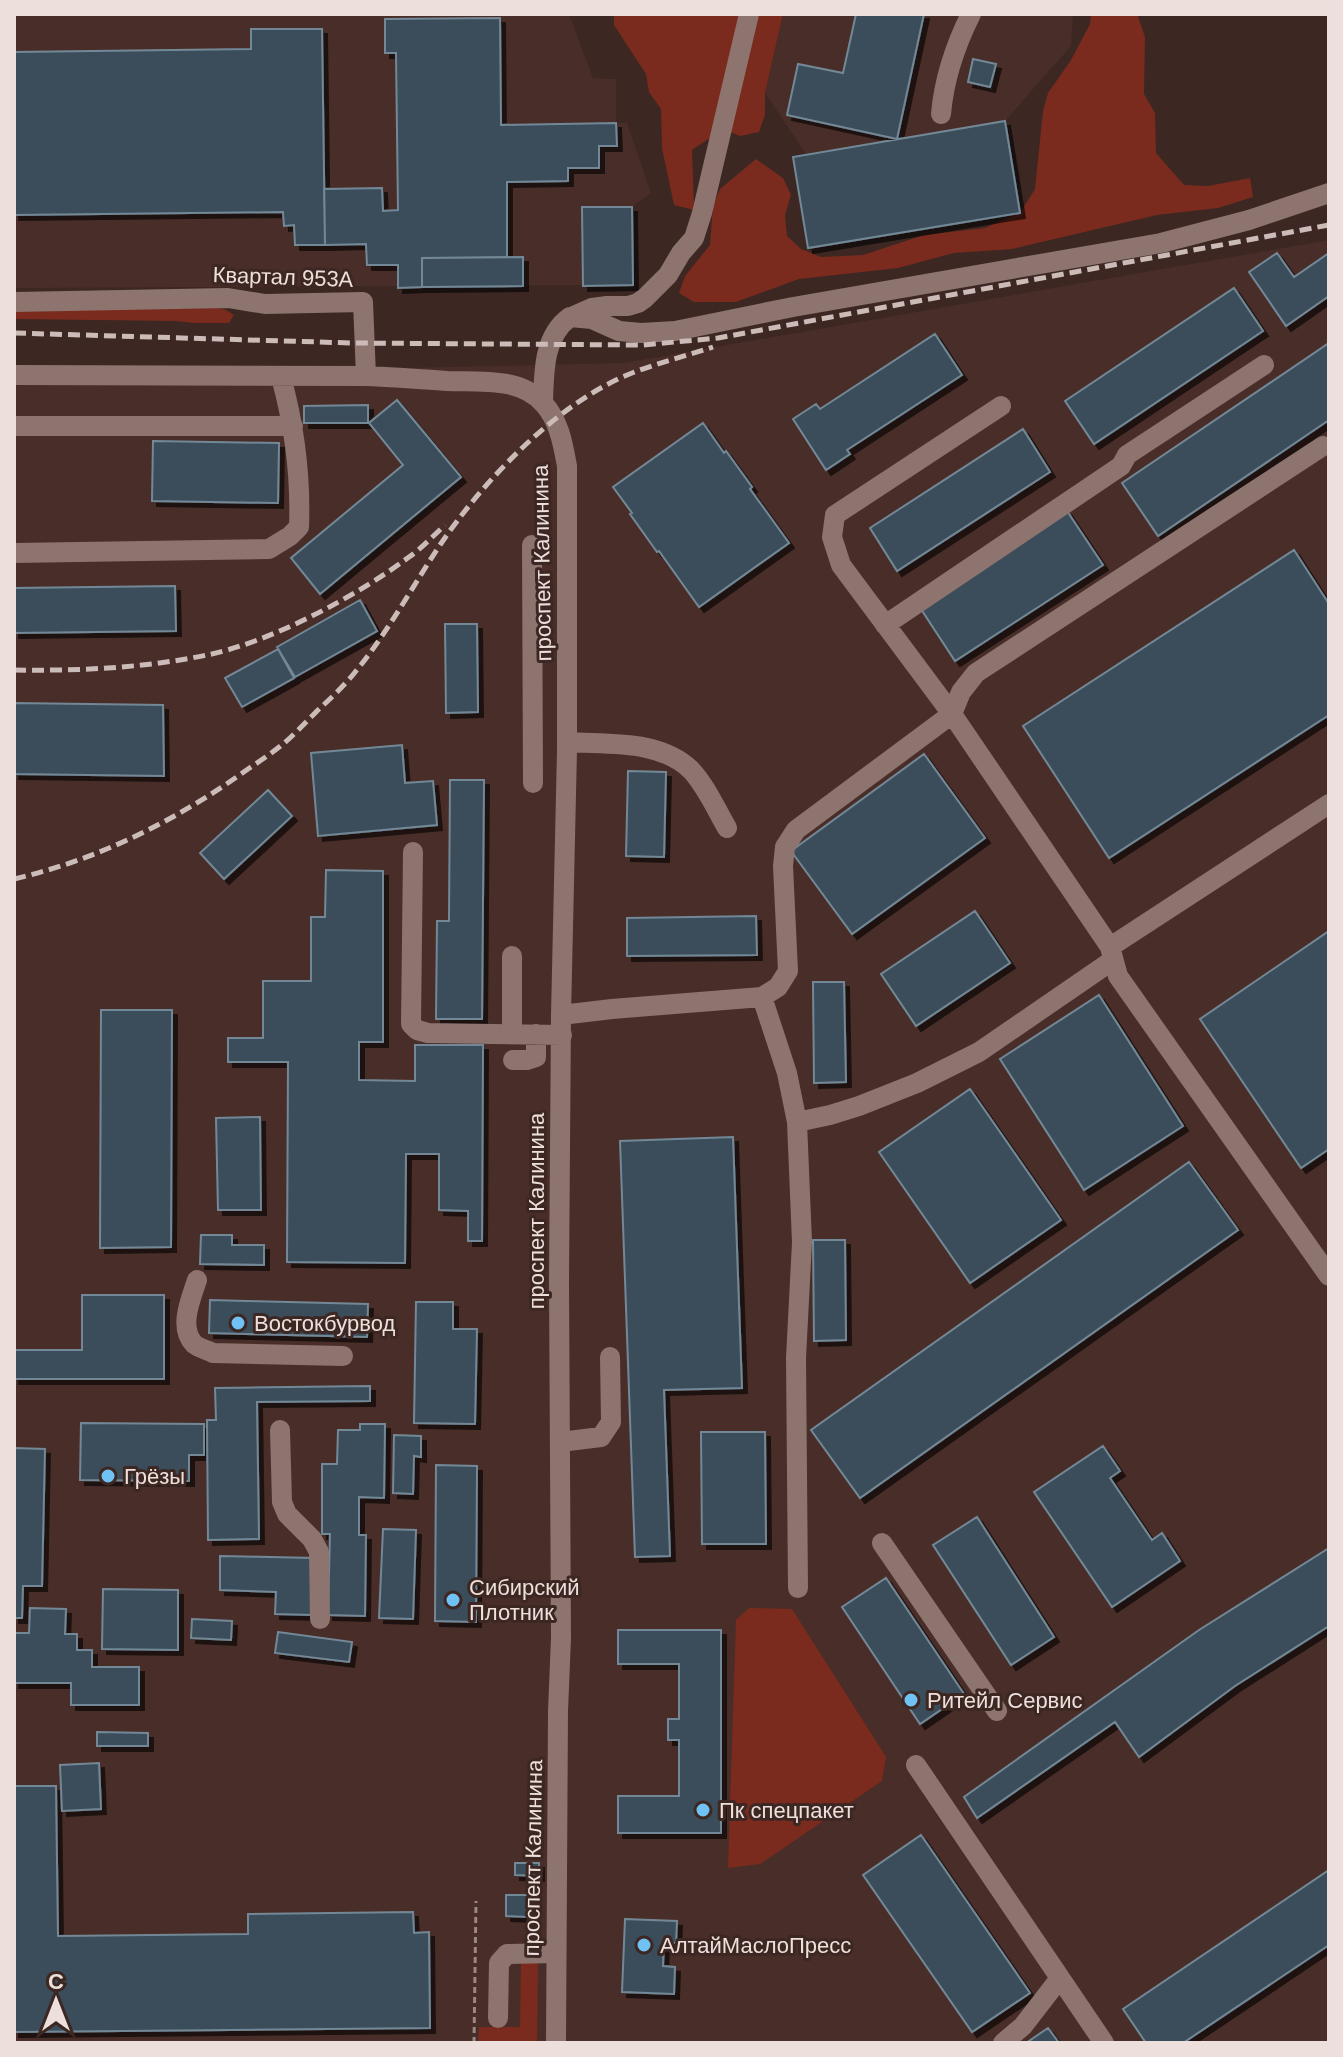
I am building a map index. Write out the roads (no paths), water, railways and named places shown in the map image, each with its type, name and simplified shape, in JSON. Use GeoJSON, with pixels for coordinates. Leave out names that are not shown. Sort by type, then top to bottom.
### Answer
{"type":"FeatureCollection","features":[{"type":"Feature","properties":{"kind":"street"},"geometry":{"type":"LineString","coordinates":[[14,375],[366,376],[488,382],[510,385],[535,397],[558,327],[570,317],[592,308],[628,306],[645,298],[668,275],[694,238],[749,14]]}},
{"type":"Feature","properties":{"kind":"street"},"geometry":{"type":"LineString","coordinates":[[941,114],[943,89],[971,14]]}},
{"type":"Feature","properties":{"kind":"street"},"geometry":{"type":"LineString","coordinates":[[570,317],[592,319],[619,331],[675,331],[793,307],[1161,243],[1249,220],[1329,193]]}},
{"type":"Feature","properties":{"kind":"street","name":"Квартал 953А"},"geometry":{"type":"LineString","coordinates":[[14,302],[228,298],[265,304],[363,302],[366,376]]}},
{"type":"Feature","properties":{"kind":"street"},"geometry":{"type":"LineString","coordinates":[[885,625],[1121,466],[1127,455],[1264,365]]}},
{"type":"Feature","properties":{"kind":"street"},"geometry":{"type":"LineString","coordinates":[[14,553],[269,549],[290,536],[299,527],[300,489],[293,426],[281,377]]}},
{"type":"Feature","properties":{"kind":"street","name":"проспект Калинина"},"geometry":{"type":"LineString","coordinates":[[535,397],[555,419],[567,466],[556,2043]]}},
{"type":"Feature","properties":{"kind":"street"},"geometry":{"type":"LineString","coordinates":[[1001,406],[835,515],[832,537],[841,565],[952,714],[1111,953],[1118,976],[1329,1276]]}},
{"type":"Feature","properties":{"kind":"street"},"geometry":{"type":"LineString","coordinates":[[14,426],[293,426]]}},
{"type":"Feature","properties":{"kind":"street"},"geometry":{"type":"LineString","coordinates":[[413,852],[411,1024],[417,1030],[428,1033],[536,1034],[612,1009],[762,997],[778,987],[788,971],[783,866],[785,847],[796,830],[952,714],[961,692],[976,673],[1323,446]]}},
{"type":"Feature","properties":{"kind":"street"},"geometry":{"type":"LineString","coordinates":[[532,545],[533,783]]}},
{"type":"Feature","properties":{"kind":"street"},"geometry":{"type":"LineString","coordinates":[[567,742],[631,746],[674,757],[691,770],[727,828]]}},
{"type":"Feature","properties":{"kind":"street"},"geometry":{"type":"LineString","coordinates":[[797,1122],[859,1106],[917,1083],[979,1052],[1111,953],[1329,804]]}},
{"type":"Feature","properties":{"kind":"street"},"geometry":{"type":"LineString","coordinates":[[512,956],[512,1034]]}},
{"type":"Feature","properties":{"kind":"street"},"geometry":{"type":"LineString","coordinates":[[762,997],[787,1073],[797,1122],[802,1242],[796,1358],[798,1588]]}},
{"type":"Feature","properties":{"kind":"street"},"geometry":{"type":"LineString","coordinates":[[513,1060],[536,1057],[536,1034]]}},
{"type":"Feature","properties":{"kind":"street"},"geometry":{"type":"LineString","coordinates":[[197,1280],[187,1311],[187,1332],[196,1346],[213,1353],[343,1356]]}},
{"type":"Feature","properties":{"kind":"street"},"geometry":{"type":"LineString","coordinates":[[560,1442],[601,1437],[611,1422],[610,1357]]}},
{"type":"Feature","properties":{"kind":"street"},"geometry":{"type":"LineString","coordinates":[[280,1430],[282,1502],[287,1514],[312,1539],[319,1552],[320,1619]]}},
{"type":"Feature","properties":{"kind":"street"},"geometry":{"type":"LineString","coordinates":[[882,1543],[997,1711]]}},
{"type":"Feature","properties":{"kind":"street"},"geometry":{"type":"LineString","coordinates":[[916,1765],[1104,2043]]}},
{"type":"Feature","properties":{"kind":"street"},"geometry":{"type":"LineString","coordinates":[[498,2018],[499,1963],[507,1954],[556,1953]]}},
{"type":"Feature","properties":{"kind":"street"},"geometry":{"type":"LineString","coordinates":[[1003,2043],[1023,2026],[1060,1978]]}},
{"type":"Feature","properties":{"kind":"railway"},"geometry":{"type":"LineString","coordinates":[[14,333],[353,343],[643,345],[718,338],[1329,225]]}},
{"type":"Feature","properties":{"kind":"railway"},"geometry":{"type":"LineString","coordinates":[[14,879],[77,861],[137,836],[194,805],[275,751],[352,676],[379,641],[458,520],[525,446],[550,423],[604,386],[642,369],[713,347]]}},
{"type":"Feature","properties":{"kind":"railway"},"geometry":{"type":"LineString","coordinates":[[14,670],[135,666],[232,649],[285,629],[339,602],[409,557],[445,525]]}},
{"type":"Feature","properties":{"kind":"place","name":"Востокбурвод"},"geometry":{"type":"Point","coordinates":[238,1323]}},
{"type":"Feature","properties":{"kind":"place","name":"Грёзы"},"geometry":{"type":"Point","coordinates":[108,1476]}},
{"type":"Feature","properties":{"kind":"place","name":"Сибирский Плотник"},"geometry":{"type":"Point","coordinates":[453,1600]}},
{"type":"Feature","properties":{"kind":"place","name":"Ритейл Сервис"},"geometry":{"type":"Point","coordinates":[911,1700]}},
{"type":"Feature","properties":{"kind":"place","name":"Пк спецпакет"},"geometry":{"type":"Point","coordinates":[703,1810]}},
{"type":"Feature","properties":{"kind":"place","name":"АлтайМаслоПресс"},"geometry":{"type":"Point","coordinates":[644,1945]}}]}
